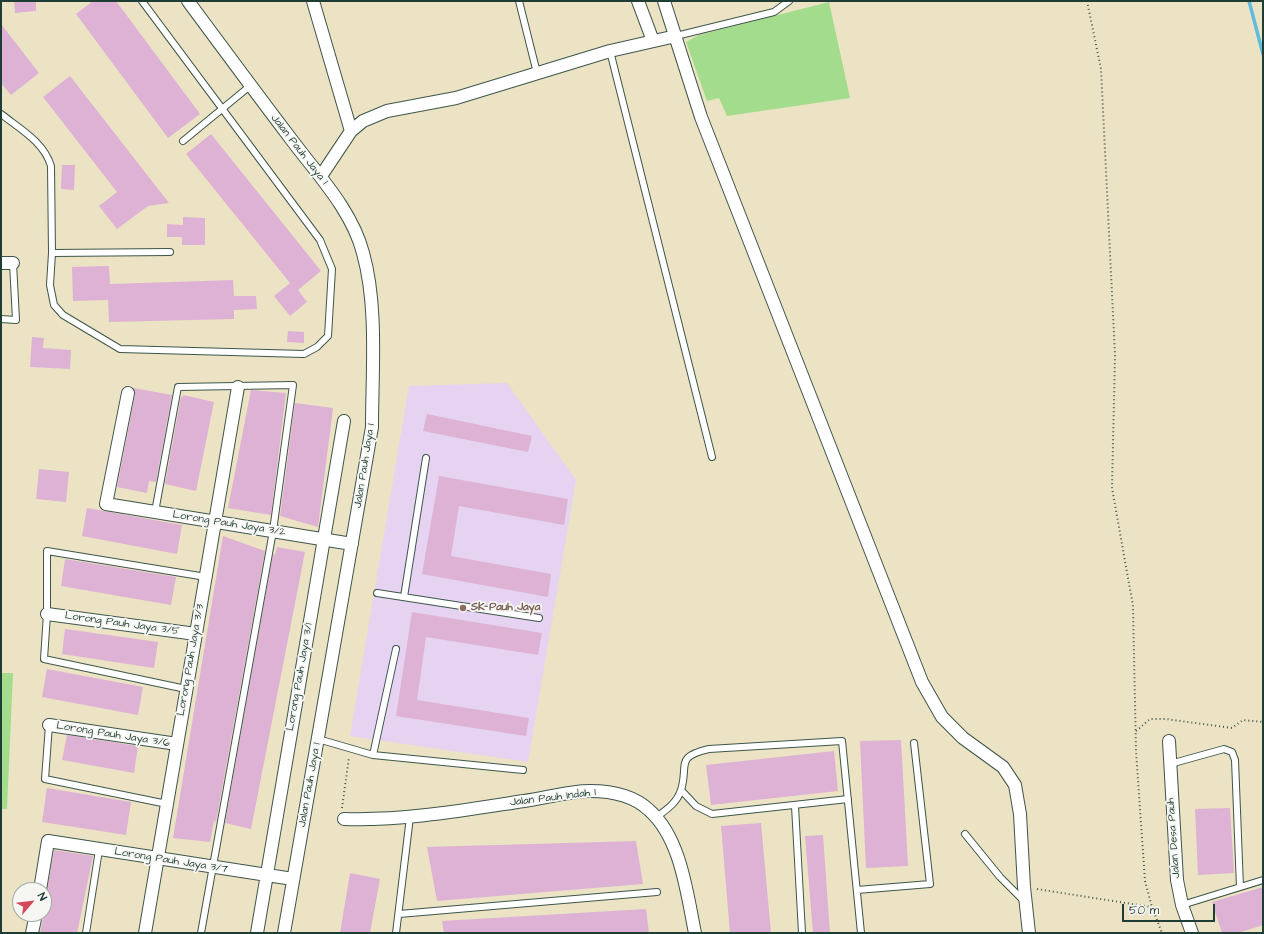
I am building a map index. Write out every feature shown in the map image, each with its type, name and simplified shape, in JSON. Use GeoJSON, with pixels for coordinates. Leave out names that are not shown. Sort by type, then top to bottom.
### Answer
{"type":"FeatureCollection","features":[{"type":"Feature","properties":{"kind":"street","name":"Jalan Pauh Jaya 1"},"geometry":{"type":"LineString","coordinates":[[188,1],[250,86],[320,176],[346,214],[363,251],[370,282],[372,428],[284,933]]}},
{"type":"Feature","properties":{"kind":"street"},"geometry":{"type":"LineString","coordinates":[[313,1],[351,131]]}},
{"type":"Feature","properties":{"kind":"street"},"geometry":{"type":"LineString","coordinates":[[638,1],[652,41]]}},
{"type":"Feature","properties":{"kind":"street"},"geometry":{"type":"LineString","coordinates":[[664,1],[701,117],[922,682],[942,717],[963,738],[1003,767],[1015,785],[1020,814],[1024,887],[1029,933]]}},
{"type":"Feature","properties":{"kind":"street"},"geometry":{"type":"LineString","coordinates":[[320,176],[351,131],[363,121],[387,111],[456,98],[610,51],[676,36]]}},
{"type":"Feature","properties":{"kind":"street"},"geometry":{"type":"LineString","coordinates":[[1,263],[13,263]]}},
{"type":"Feature","properties":{"kind":"street","name":"Lorong Pauh Jaya 3/3"},"geometry":{"type":"LineString","coordinates":[[145,933],[238,387]]}},
{"type":"Feature","properties":{"kind":"street","name":"Lorong Pauh Jaya 3/2"},"geometry":{"type":"LineString","coordinates":[[128,393],[106,504],[352,544]]}},
{"type":"Feature","properties":{"kind":"street","name":"Lorong Pauh Jaya 3/1"},"geometry":{"type":"LineString","coordinates":[[257,933],[344,421]]}},
{"type":"Feature","properties":{"kind":"street","name":"Lorong Pauh Jaya 3/5"},"geometry":{"type":"LineString","coordinates":[[48,614],[196,634]]}},
{"type":"Feature","properties":{"kind":"street","name":"Lorong Pauh Jaya 3/6"},"geometry":{"type":"LineString","coordinates":[[49,725],[177,744]]}},
{"type":"Feature","properties":{"kind":"street","name":"Jalan Desa Pauh"},"geometry":{"type":"LineString","coordinates":[[1169,741],[1177,880],[1182,905],[1192,933]]}},
{"type":"Feature","properties":{"kind":"street","name":"Jalan Pauh Indah 1"},"geometry":{"type":"LineString","coordinates":[[344,820],[410,817],[589,791],[622,794],[649,810],[666,832],[681,865],[695,933]]}},
{"type":"Feature","properties":{"kind":"street","name":"Lorong Pauh Jaya 3/7"},"geometry":{"type":"LineString","coordinates":[[41,882],[48,841],[293,879]]}},
{"type":"Feature","properties":{"kind":"street"},"geometry":{"type":"LineString","coordinates":[[32,933],[34,922]]}},
{"type":"Feature","properties":{"kind":"lane"},"geometry":{"type":"LineString","coordinates":[[1,114],[40,145],[47,154],[51,166],[52,253],[50,285],[54,305],[63,315],[120,349],[304,354],[317,347],[328,336],[332,269],[320,240],[142,1]]}},
{"type":"Feature","properties":{"kind":"lane"},"geometry":{"type":"LineString","coordinates":[[519,1],[537,73]]}},
{"type":"Feature","properties":{"kind":"lane"},"geometry":{"type":"LineString","coordinates":[[676,36],[774,12],[789,1]]}},
{"type":"Feature","properties":{"kind":"lane"},"geometry":{"type":"LineString","coordinates":[[610,51],[712,457]]}},
{"type":"Feature","properties":{"kind":"lane"},"geometry":{"type":"LineString","coordinates":[[183,141],[250,86]]}},
{"type":"Feature","properties":{"kind":"lane"},"geometry":{"type":"LineString","coordinates":[[52,253],[170,252]]}},
{"type":"Feature","properties":{"kind":"lane"},"geometry":{"type":"LineString","coordinates":[[1,320],[16,320],[13,263]]}},
{"type":"Feature","properties":{"kind":"lane"},"geometry":{"type":"LineString","coordinates":[[155,512],[178,387],[293,385],[273,531],[201,933]]}},
{"type":"Feature","properties":{"kind":"lane"},"geometry":{"type":"LineString","coordinates":[[404,597],[426,458]]}},
{"type":"Feature","properties":{"kind":"lane"},"geometry":{"type":"LineString","coordinates":[[186,689],[44,659],[48,614],[47,550],[206,577]]}},
{"type":"Feature","properties":{"kind":"lane"},"geometry":{"type":"LineString","coordinates":[[377,593],[540,618]]}},
{"type":"Feature","properties":{"kind":"lane"},"geometry":{"type":"LineString","coordinates":[[373,755],[396,649]]}},
{"type":"Feature","properties":{"kind":"lane"},"geometry":{"type":"LineString","coordinates":[[49,725],[45,779],[167,804]]}},
{"type":"Feature","properties":{"kind":"lane"},"geometry":{"type":"LineString","coordinates":[[318,739],[373,755],[523,770]]}},
{"type":"Feature","properties":{"kind":"lane"},"geometry":{"type":"LineString","coordinates":[[656,818],[669,808],[681,790],[683,765],[688,757],[694,752],[709,749],[842,740],[861,933]]}},
{"type":"Feature","properties":{"kind":"lane"},"geometry":{"type":"LineString","coordinates":[[857,890],[930,884],[914,743]]}},
{"type":"Feature","properties":{"kind":"lane"},"geometry":{"type":"LineString","coordinates":[[1170,764],[1224,749],[1232,752],[1235,760],[1240,887]]}},
{"type":"Feature","properties":{"kind":"lane"},"geometry":{"type":"LineString","coordinates":[[681,790],[696,806],[712,814],[848,799]]}},
{"type":"Feature","properties":{"kind":"lane"},"geometry":{"type":"LineString","coordinates":[[795,806],[802,933]]}},
{"type":"Feature","properties":{"kind":"lane"},"geometry":{"type":"LineString","coordinates":[[396,933],[410,817]]}},
{"type":"Feature","properties":{"kind":"lane"},"geometry":{"type":"LineString","coordinates":[[965,834],[1000,877],[1026,902]]}},
{"type":"Feature","properties":{"kind":"lane"},"geometry":{"type":"LineString","coordinates":[[86,933],[99,850]]}},
{"type":"Feature","properties":{"kind":"lane"},"geometry":{"type":"LineString","coordinates":[[1182,905],[1263,880]]}},
{"type":"Feature","properties":{"kind":"lane"},"geometry":{"type":"LineString","coordinates":[[399,914],[657,892]]}},
{"type":"Feature","properties":{"kind":"path"},"geometry":{"type":"LineString","coordinates":[[1087,1],[1101,69],[1115,355],[1112,488],[1133,606],[1136,732],[1142,856],[1145,881],[1152,907],[1162,933]]}},
{"type":"Feature","properties":{"kind":"path"},"geometry":{"type":"LineString","coordinates":[[1136,732],[1150,719],[1166,719],[1232,728],[1243,720],[1263,722]]}},
{"type":"Feature","properties":{"kind":"path"},"geometry":{"type":"LineString","coordinates":[[344,820],[342,807],[350,749]]}},
{"type":"Feature","properties":{"kind":"path"},"geometry":{"type":"LineString","coordinates":[[1024,887],[1152,907]]}},
{"type":"Feature","properties":{"kind":"shaded area","name":"SK Pauh Jaya"},"geometry":{"type":"Polygon","coordinates":[[[507,383],[576,480],[528,762],[350,736],[409,386],[507,383]]]}},
{"type":"Feature","properties":{"kind":"green space"},"geometry":{"type":"Polygon","coordinates":[[[829,2],[850,98],[727,116],[719,98],[707,101],[686,42],[699,35],[829,2]]]}},
{"type":"Feature","properties":{"kind":"green space"},"geometry":{"type":"Polygon","coordinates":[[[1,673],[13,673],[7,809],[1,809],[1,673]]]}},
{"type":"Feature","properties":{"kind":"building"},"geometry":{"type":"Polygon","coordinates":[[[14,1],[36,1],[36,11],[15,13],[14,1]]]}},
{"type":"Feature","properties":{"kind":"building"},"geometry":{"type":"Polygon","coordinates":[[[93,1],[116,1],[200,114],[168,138],[76,14],[93,1]]]}},
{"type":"Feature","properties":{"kind":"building"},"geometry":{"type":"Polygon","coordinates":[[[1,24],[39,73],[11,95],[1,83],[1,24]]]}},
{"type":"Feature","properties":{"kind":"building"},"geometry":{"type":"Polygon","coordinates":[[[70,76],[169,203],[148,206],[117,229],[99,206],[117,192],[43,97],[70,76]]]}},
{"type":"Feature","properties":{"kind":"building"},"geometry":{"type":"Polygon","coordinates":[[[211,134],[321,271],[298,290],[307,302],[290,316],[274,296],[290,283],[186,154],[211,134]]]}},
{"type":"Feature","properties":{"kind":"building"},"geometry":{"type":"Polygon","coordinates":[[[62,165],[75,165],[74,190],[61,189],[62,165]]]}},
{"type":"Feature","properties":{"kind":"building"},"geometry":{"type":"Polygon","coordinates":[[[183,217],[205,218],[205,245],[182,245],[182,237],[167,237],[167,224],[183,225],[183,217]]]}},
{"type":"Feature","properties":{"kind":"building"},"geometry":{"type":"Polygon","coordinates":[[[109,266],[110,284],[233,280],[234,296],[256,296],[257,309],[234,310],[234,319],[109,322],[108,300],[73,301],[72,267],[109,266]]]}},
{"type":"Feature","properties":{"kind":"building"},"geometry":{"type":"Polygon","coordinates":[[[288,331],[304,332],[304,343],[287,342],[288,331]]]}},
{"type":"Feature","properties":{"kind":"building"},"geometry":{"type":"Polygon","coordinates":[[[32,337],[44,338],[43,348],[71,350],[70,369],[30,367],[32,337]]]}},
{"type":"Feature","properties":{"kind":"building"},"geometry":{"type":"Polygon","coordinates":[[[133,388],[172,395],[156,482],[149,481],[147,493],[117,487],[135,394],[133,388]]]}},
{"type":"Feature","properties":{"kind":"building"},"geometry":{"type":"Polygon","coordinates":[[[251,390],[286,393],[271,515],[228,508],[251,390]]]}},
{"type":"Feature","properties":{"kind":"building"},"geometry":{"type":"Polygon","coordinates":[[[183,395],[214,402],[196,491],[165,484],[181,397],[183,397],[183,395]]]}},
{"type":"Feature","properties":{"kind":"building"},"geometry":{"type":"Polygon","coordinates":[[[295,403],[333,408],[318,527],[280,516],[295,403]]]}},
{"type":"Feature","properties":{"kind":"building"},"geometry":{"type":"Polygon","coordinates":[[[427,414],[532,436],[528,452],[423,431],[427,414]]]}},
{"type":"Feature","properties":{"kind":"building"},"geometry":{"type":"Polygon","coordinates":[[[39,469],[69,472],[66,502],[36,499],[39,469]]]}},
{"type":"Feature","properties":{"kind":"building"},"geometry":{"type":"Polygon","coordinates":[[[439,476],[568,499],[564,525],[459,506],[451,556],[551,574],[548,597],[422,574],[439,476]]]}},
{"type":"Feature","properties":{"kind":"building"},"geometry":{"type":"Polygon","coordinates":[[[87,508],[182,525],[177,554],[82,536],[87,508]]]}},
{"type":"Feature","properties":{"kind":"building"},"geometry":{"type":"Polygon","coordinates":[[[223,536],[265,551],[216,822],[214,821],[210,842],[173,838],[223,536]]]}},
{"type":"Feature","properties":{"kind":"building"},"geometry":{"type":"Polygon","coordinates":[[[277,547],[305,552],[251,829],[225,823],[273,554],[275,555],[277,547]]]}},
{"type":"Feature","properties":{"kind":"building"},"geometry":{"type":"Polygon","coordinates":[[[65,559],[176,577],[171,605],[61,586],[65,559]]]}},
{"type":"Feature","properties":{"kind":"building"},"geometry":{"type":"Polygon","coordinates":[[[412,612],[542,633],[538,655],[426,637],[417,700],[529,718],[526,736],[396,716],[412,612]]]}},
{"type":"Feature","properties":{"kind":"building"},"geometry":{"type":"Polygon","coordinates":[[[65,629],[158,642],[154,668],[62,654],[65,629]]]}},
{"type":"Feature","properties":{"kind":"building"},"geometry":{"type":"Polygon","coordinates":[[[47,669],[143,687],[138,715],[42,697],[47,669]]]}},
{"type":"Feature","properties":{"kind":"building"},"geometry":{"type":"Polygon","coordinates":[[[67,735],[138,746],[134,773],[62,760],[67,735]]]}},
{"type":"Feature","properties":{"kind":"building"},"geometry":{"type":"Polygon","coordinates":[[[901,740],[908,866],[866,868],[860,741],[901,740]]]}},
{"type":"Feature","properties":{"kind":"building"},"geometry":{"type":"Polygon","coordinates":[[[834,751],[838,791],[711,805],[706,765],[834,751]]]}},
{"type":"Feature","properties":{"kind":"building"},"geometry":{"type":"Polygon","coordinates":[[[47,788],[131,802],[126,835],[42,822],[47,788]]]}},
{"type":"Feature","properties":{"kind":"building"},"geometry":{"type":"Polygon","coordinates":[[[1230,808],[1234,873],[1198,875],[1195,809],[1230,808]]]}},
{"type":"Feature","properties":{"kind":"building"},"geometry":{"type":"Polygon","coordinates":[[[761,823],[771,933],[730,933],[721,826],[761,823]]]}},
{"type":"Feature","properties":{"kind":"building"},"geometry":{"type":"Polygon","coordinates":[[[823,835],[830,933],[813,933],[805,836],[823,835]]]}},
{"type":"Feature","properties":{"kind":"building"},"geometry":{"type":"Polygon","coordinates":[[[636,841],[643,884],[437,901],[427,847],[636,841]]]}},
{"type":"Feature","properties":{"kind":"building"},"geometry":{"type":"Polygon","coordinates":[[[54,850],[93,856],[77,933],[40,933],[42,922],[52,922],[52,882],[49,882],[54,850]]]}},
{"type":"Feature","properties":{"kind":"building"},"geometry":{"type":"Polygon","coordinates":[[[350,873],[380,879],[370,933],[340,933],[350,873]]]}},
{"type":"Feature","properties":{"kind":"building"},"geometry":{"type":"Polygon","coordinates":[[[1263,887],[1263,925],[1238,933],[1222,933],[1212,902],[1263,887]]]}},
{"type":"Feature","properties":{"kind":"building"},"geometry":{"type":"Polygon","coordinates":[[[646,909],[649,933],[444,933],[442,921],[646,909]]]}},
{"type":"Feature","properties":{"kind":"waterway"},"geometry":{"type":"LineString","coordinates":[[1249,1],[1263,54]]}},
{"type":"Feature","properties":{"kind":"place","name":"SK Pauh Jaya"},"geometry":{"type":"Point","coordinates":[463,608]}}]}
